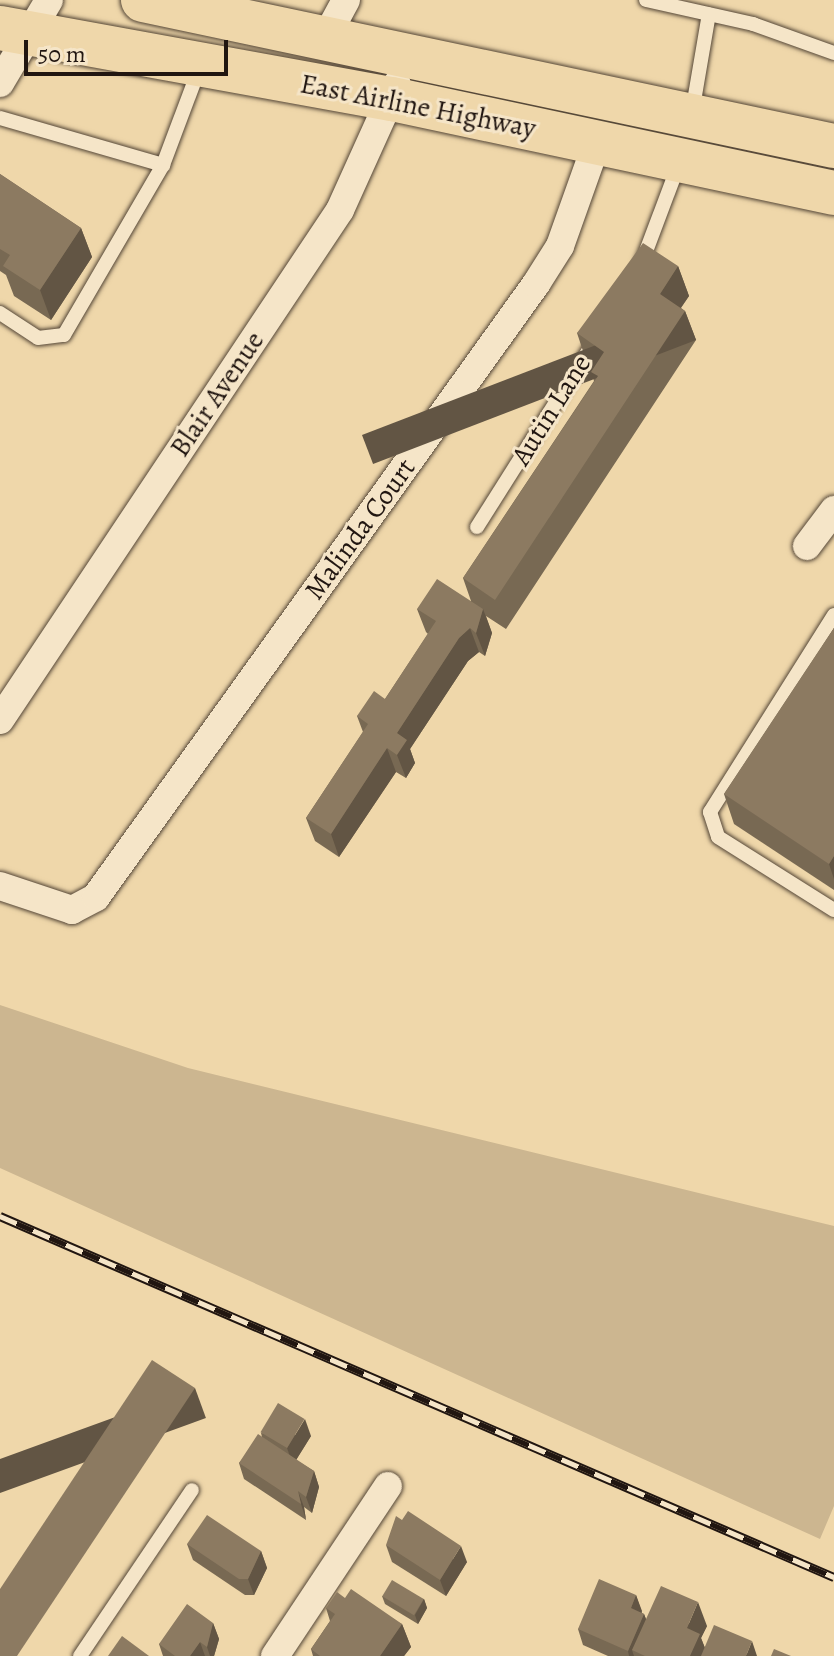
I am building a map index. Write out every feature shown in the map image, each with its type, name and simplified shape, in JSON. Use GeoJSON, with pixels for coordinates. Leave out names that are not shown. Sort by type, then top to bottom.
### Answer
{"type":"FeatureCollection","features":[{"type":"Feature","properties":{"kind":"highway","name":"East Airline Highway"},"geometry":{"type":"LineString","coordinates":[[143,0],[336,19],[407,54],[834,146]]}},
{"type":"Feature","properties":{"kind":"highway","name":"East Airline Highway"},"geometry":{"type":"LineString","coordinates":[[27,21],[201,65],[392,99],[834,193]]}},
{"type":"Feature","properties":{"kind":"street"},"geometry":{"type":"LineString","coordinates":[[0,83],[27,21]]}},
{"type":"Feature","properties":{"kind":"street","name":"Blair Avenue"},"geometry":{"type":"LineString","coordinates":[[0,720],[340,210],[392,99],[407,54]]}},
{"type":"Feature","properties":{"kind":"street","name":"Malinda Court"},"geometry":{"type":"LineString","coordinates":[[0,886],[72,910],[92,899],[536,284],[560,246],[597,142]]}},
{"type":"Feature","properties":{"kind":"street"},"geometry":{"type":"LineString","coordinates":[[807,546],[834,510]]}},
{"type":"Feature","properties":{"kind":"street"},"geometry":{"type":"LineString","coordinates":[[275,1656],[388,1486]]}},
{"type":"Feature","properties":{"kind":"lane"},"geometry":{"type":"LineString","coordinates":[[646,0],[709,14],[834,53]]}},
{"type":"Feature","properties":{"kind":"lane"},"geometry":{"type":"LineString","coordinates":[[692,116],[709,14]]}},
{"type":"Feature","properties":{"kind":"lane"},"geometry":{"type":"LineString","coordinates":[[0,313],[38,338],[64,335],[163,165],[201,65]]}},
{"type":"Feature","properties":{"kind":"lane"},"geometry":{"type":"LineString","coordinates":[[0,118],[163,165]]}},
{"type":"Feature","properties":{"kind":"lane"},"geometry":{"type":"LineString","coordinates":[[638,273],[680,161]]}},
{"type":"Feature","properties":{"kind":"lane","name":"Autin Lane"},"geometry":{"type":"LineString","coordinates":[[477,527],[604,327]]}},
{"type":"Feature","properties":{"kind":"lane"},"geometry":{"type":"LineString","coordinates":[[834,615],[710,812],[718,837],[834,910]]}},
{"type":"Feature","properties":{"kind":"lane"},"geometry":{"type":"LineString","coordinates":[[80,1656],[192,1490]]}},
{"type":"Feature","properties":{"kind":"shaded area"},"geometry":{"type":"Polygon","coordinates":[[[0,1005],[188,1068],[834,1226],[834,1506],[820,1539],[0,1168],[0,1005]]]}},
{"type":"Feature","properties":{"kind":"building"},"geometry":{"type":"Polygon","coordinates":[[[0,174],[81,228],[40,290],[3,266],[10,255],[0,249],[0,174]]]}},
{"type":"Feature","properties":{"kind":"building"},"geometry":{"type":"Polygon","coordinates":[[[643,243],[678,266],[660,294],[685,311],[495,600],[463,578],[598,376],[591,372],[604,352],[577,333],[643,243]]]}},
{"type":"Feature","properties":{"kind":"building"},"geometry":{"type":"Polygon","coordinates":[[[437,579],[483,609],[476,633],[470,628],[459,638],[397,733],[407,740],[397,755],[387,748],[331,834],[306,818],[368,724],[357,716],[374,691],[385,699],[436,621],[417,609],[437,579]]]}},
{"type":"Feature","properties":{"kind":"building"},"geometry":{"type":"Polygon","coordinates":[[[834,628],[834,856],[829,864],[724,794],[834,628]]]}},
{"type":"Feature","properties":{"kind":"building"},"geometry":{"type":"Polygon","coordinates":[[[152,1360],[195,1388],[17,1656],[0,1656],[0,1589],[152,1360]]]}},
{"type":"Feature","properties":{"kind":"building"},"geometry":{"type":"Polygon","coordinates":[[[278,1403],[305,1419],[287,1448],[260,1432],[278,1403]]]}},
{"type":"Feature","properties":{"kind":"building"},"geometry":{"type":"Polygon","coordinates":[[[258,1434],[314,1471],[306,1497],[298,1491],[301,1504],[239,1463],[258,1434]]]}},
{"type":"Feature","properties":{"kind":"building"},"geometry":{"type":"Polygon","coordinates":[[[408,1511],[461,1546],[440,1580],[386,1545],[396,1516],[402,1520],[408,1511]]]}},
{"type":"Feature","properties":{"kind":"building"},"geometry":{"type":"Polygon","coordinates":[[[207,1515],[261,1551],[248,1579],[239,1579],[187,1544],[207,1515]]]}},
{"type":"Feature","properties":{"kind":"building"},"geometry":{"type":"Polygon","coordinates":[[[599,1579],[636,1595],[631,1608],[644,1614],[628,1651],[578,1629],[599,1579]]]}},
{"type":"Feature","properties":{"kind":"building"},"geometry":{"type":"Polygon","coordinates":[[[392,1580],[424,1599],[414,1615],[382,1596],[392,1580]]]}},
{"type":"Feature","properties":{"kind":"building"},"geometry":{"type":"Polygon","coordinates":[[[661,1586],[698,1602],[687,1628],[700,1634],[690,1656],[645,1656],[632,1650],[661,1586]]]}},
{"type":"Feature","properties":{"kind":"building"},"geometry":{"type":"Polygon","coordinates":[[[351,1589],[402,1624],[380,1656],[320,1656],[311,1649],[335,1614],[326,1608],[337,1592],[345,1598],[351,1589]]]}},
{"type":"Feature","properties":{"kind":"building"},"geometry":{"type":"Polygon","coordinates":[[[187,1604],[213,1623],[207,1647],[200,1642],[190,1656],[175,1656],[159,1644],[187,1604]]]}},
{"type":"Feature","properties":{"kind":"building"},"geometry":{"type":"Polygon","coordinates":[[[714,1625],[752,1641],[746,1656],[701,1656],[714,1625]]]}},
{"type":"Feature","properties":{"kind":"building"},"geometry":{"type":"Polygon","coordinates":[[[122,1636],[149,1656],[108,1656],[122,1636]]]}},
{"type":"Feature","properties":{"kind":"building"},"geometry":{"type":"Polygon","coordinates":[[[774,1649],[791,1656],[771,1656],[774,1649]]]}},
{"type":"Feature","properties":{"kind":"railway"},"geometry":{"type":"LineString","coordinates":[[0,1216],[834,1577]]}}]}
